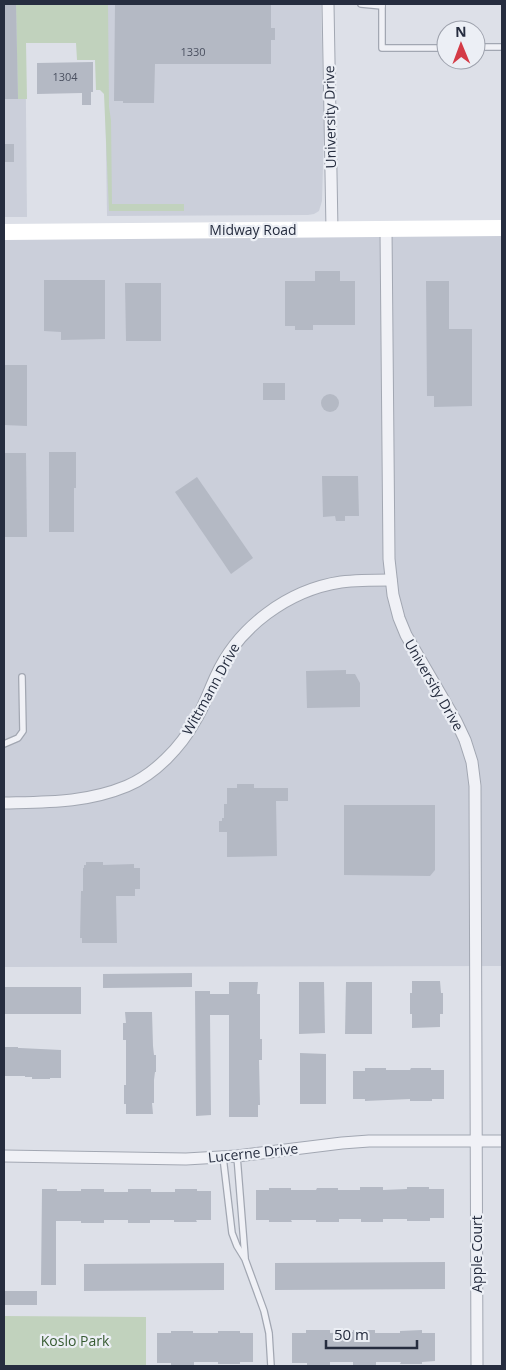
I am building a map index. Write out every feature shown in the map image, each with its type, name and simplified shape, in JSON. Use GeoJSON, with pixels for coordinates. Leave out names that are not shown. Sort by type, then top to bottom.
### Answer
{"type":"FeatureCollection","features":[{"type":"Feature","properties":{"kind":"main road","name":"Midway Road"},"geometry":{"type":"LineString","coordinates":[[4,232],[502,228]]}},
{"type":"Feature","properties":{"kind":"street","name":"University Drive"},"geometry":{"type":"LineString","coordinates":[[328,4],[332,230]]}},
{"type":"Feature","properties":{"kind":"street","name":"University Drive"},"geometry":{"type":"LineString","coordinates":[[386,230],[389,554],[391,580],[397,611],[406,636],[456,721],[465,740],[475,786],[476,1141]]}},
{"type":"Feature","properties":{"kind":"street","name":"Wittmann Drive"},"geometry":{"type":"LineString","coordinates":[[4,802],[69,801],[90,798],[128,785],[149,773],[165,760],[181,742],[195,722],[226,656],[254,624],[273,609],[293,597],[307,592],[340,582],[391,580]]}},
{"type":"Feature","properties":{"kind":"street","name":"Apple Court"},"geometry":{"type":"LineString","coordinates":[[476,1141],[477,1366]]}},
{"type":"Feature","properties":{"kind":"street","name":"Lucerne Drive"},"geometry":{"type":"LineString","coordinates":[[4,1156],[186,1159],[238,1156],[351,1142],[502,1141]]}},
{"type":"Feature","properties":{"kind":"lane"},"geometry":{"type":"LineString","coordinates":[[361,4],[382,5],[382,48],[436,48]]}},
{"type":"Feature","properties":{"kind":"lane"},"geometry":{"type":"LineString","coordinates":[[486,47],[502,47]]}},
{"type":"Feature","properties":{"kind":"lane"},"geometry":{"type":"LineString","coordinates":[[4,744],[18,738],[23,731],[22,677]]}},
{"type":"Feature","properties":{"kind":"lane"},"geometry":{"type":"LineString","coordinates":[[238,1156],[245,1259]]}},
{"type":"Feature","properties":{"kind":"lane"},"geometry":{"type":"LineString","coordinates":[[223,1157],[232,1234],[245,1259],[264,1311],[269,1334],[271,1366]]}},
{"type":"Feature","properties":{"kind":"shaded area"},"geometry":{"type":"Polygon","coordinates":[[[4,4],[25,4],[27,217],[4,217],[4,4]]]}},
{"type":"Feature","properties":{"kind":"shaded area"},"geometry":{"type":"Polygon","coordinates":[[[104,4],[321,4],[324,132],[322,201],[319,211],[308,215],[107,216],[104,4]]]}},
{"type":"Feature","properties":{"kind":"shaded area"},"geometry":{"type":"Polygon","coordinates":[[[502,228],[502,966],[4,967],[4,232],[502,228]]]}},
{"type":"Feature","properties":{"kind":"green space"},"geometry":{"type":"Polygon","coordinates":[[[16,4],[108,4],[112,204],[184,204],[184,211],[109,211],[104,94],[100,90],[96,90],[95,60],[77,60],[76,43],[26,43],[27,99],[18,99],[16,4]]]}},
{"type":"Feature","properties":{"kind":"green space","name":"Koslo Park"},"geometry":{"type":"Polygon","coordinates":[[[4,1316],[146,1317],[146,1366],[4,1366],[4,1316]]]}},
{"type":"Feature","properties":{"kind":"building"},"geometry":{"type":"Polygon","coordinates":[[[4,4],[16,4],[18,99],[4,99],[4,4]]]}},
{"type":"Feature","properties":{"kind":"building"},"geometry":{"type":"Polygon","coordinates":[[[115,4],[271,4],[271,28],[275,28],[275,40],[271,40],[271,64],[155,64],[154,103],[123,103],[123,101],[114,101],[115,4]]]}},
{"type":"Feature","properties":{"kind":"building"},"geometry":{"type":"Polygon","coordinates":[[[93,62],[91,105],[82,105],[82,93],[37,94],[37,63],[93,62]]]}},
{"type":"Feature","properties":{"kind":"building"},"geometry":{"type":"Polygon","coordinates":[[[4,144],[14,144],[14,162],[4,162],[4,144]]]}},
{"type":"Feature","properties":{"kind":"building"},"geometry":{"type":"Polygon","coordinates":[[[315,271],[340,271],[340,281],[355,281],[355,325],[313,325],[313,330],[295,330],[295,326],[285,326],[285,281],[315,281],[315,271]]]}},
{"type":"Feature","properties":{"kind":"building"},"geometry":{"type":"Polygon","coordinates":[[[44,280],[105,280],[105,339],[61,340],[61,332],[44,331],[44,280]]]}},
{"type":"Feature","properties":{"kind":"building"},"geometry":{"type":"Polygon","coordinates":[[[426,281],[449,281],[449,329],[472,329],[472,406],[434,407],[434,396],[427,396],[426,281]]]}},
{"type":"Feature","properties":{"kind":"building"},"geometry":{"type":"Polygon","coordinates":[[[125,283],[161,283],[161,341],[126,341],[125,283]]]}},
{"type":"Feature","properties":{"kind":"building"},"geometry":{"type":"Polygon","coordinates":[[[4,365],[27,365],[27,426],[4,425],[4,365]]]}},
{"type":"Feature","properties":{"kind":"building"},"geometry":{"type":"Polygon","coordinates":[[[263,383],[285,383],[285,400],[263,400],[263,383]]]}},
{"type":"Feature","properties":{"kind":"building"},"geometry":{"type":"Polygon","coordinates":[[[330,394],[336,397],[339,403],[336,409],[330,412],[324,409],[321,403],[324,397],[330,394]]]}},
{"type":"Feature","properties":{"kind":"building"},"geometry":{"type":"Polygon","coordinates":[[[49,452],[76,452],[74,532],[49,532],[49,452]]]}},
{"type":"Feature","properties":{"kind":"building"},"geometry":{"type":"Polygon","coordinates":[[[4,453],[26,453],[27,537],[4,537],[4,453]]]}},
{"type":"Feature","properties":{"kind":"building"},"geometry":{"type":"Polygon","coordinates":[[[322,476],[358,476],[359,516],[345,516],[345,521],[336,521],[335,516],[323,517],[322,476]]]}},
{"type":"Feature","properties":{"kind":"building"},"geometry":{"type":"Polygon","coordinates":[[[197,477],[253,558],[231,574],[175,492],[197,477]]]}},
{"type":"Feature","properties":{"kind":"building"},"geometry":{"type":"Polygon","coordinates":[[[346,670],[346,674],[355,674],[360,683],[360,707],[307,708],[306,671],[346,670]]]}},
{"type":"Feature","properties":{"kind":"building"},"geometry":{"type":"Polygon","coordinates":[[[237,784],[254,784],[254,788],[288,788],[288,801],[276,801],[277,856],[227,857],[227,832],[219,832],[219,821],[222,821],[222,818],[224,818],[224,804],[227,804],[227,788],[237,788],[237,784]]]}},
{"type":"Feature","properties":{"kind":"building"},"geometry":{"type":"Polygon","coordinates":[[[344,805],[435,805],[435,870],[430,876],[344,875],[344,805]]]}},
{"type":"Feature","properties":{"kind":"building"},"geometry":{"type":"Polygon","coordinates":[[[86,862],[103,862],[103,865],[134,864],[134,868],[140,868],[140,889],[135,889],[135,896],[116,896],[117,943],[82,943],[82,938],[80,938],[81,891],[83,891],[83,868],[86,862]]]}},
{"type":"Feature","properties":{"kind":"building"},"geometry":{"type":"Polygon","coordinates":[[[192,973],[192,987],[103,988],[103,974],[192,973]]]}},
{"type":"Feature","properties":{"kind":"building"},"geometry":{"type":"Polygon","coordinates":[[[412,981],[440,981],[441,993],[443,993],[443,1014],[440,1014],[440,1027],[412,1028],[410,993],[412,993],[412,981]]]}},
{"type":"Feature","properties":{"kind":"building"},"geometry":{"type":"Polygon","coordinates":[[[229,982],[258,982],[257,994],[260,994],[262,1060],[259,1060],[260,1105],[258,1105],[258,1117],[229,1117],[229,1015],[210,1015],[211,1115],[196,1116],[195,991],[210,991],[210,994],[229,994],[229,982]]]}},
{"type":"Feature","properties":{"kind":"building"},"geometry":{"type":"Polygon","coordinates":[[[299,982],[324,982],[325,1033],[299,1034],[299,982]]]}},
{"type":"Feature","properties":{"kind":"building"},"geometry":{"type":"Polygon","coordinates":[[[346,982],[372,982],[372,1034],[345,1034],[346,982]]]}},
{"type":"Feature","properties":{"kind":"building"},"geometry":{"type":"Polygon","coordinates":[[[4,987],[81,987],[81,1014],[4,1014],[4,987]]]}},
{"type":"Feature","properties":{"kind":"building"},"geometry":{"type":"Polygon","coordinates":[[[125,1012],[152,1012],[153,1046],[154,1055],[156,1055],[154,1103],[152,1103],[153,1114],[126,1114],[124,1085],[126,1085],[126,1040],[123,1040],[123,1023],[126,1023],[125,1012]]]}},
{"type":"Feature","properties":{"kind":"building"},"geometry":{"type":"Polygon","coordinates":[[[4,1047],[61,1050],[61,1078],[32,1079],[32,1077],[25,1076],[4,1076],[4,1047]]]}},
{"type":"Feature","properties":{"kind":"building"},"geometry":{"type":"Polygon","coordinates":[[[300,1053],[326,1054],[326,1104],[300,1104],[300,1053]]]}},
{"type":"Feature","properties":{"kind":"building"},"geometry":{"type":"Polygon","coordinates":[[[365,1068],[410,1070],[411,1068],[431,1068],[431,1070],[444,1070],[444,1099],[432,1099],[432,1101],[410,1101],[410,1099],[365,1101],[365,1099],[353,1099],[353,1071],[365,1071],[365,1068]]]}},
{"type":"Feature","properties":{"kind":"building"},"geometry":{"type":"Polygon","coordinates":[[[360,1187],[383,1187],[383,1190],[407,1189],[407,1187],[444,1189],[444,1218],[430,1218],[430,1221],[383,1219],[383,1222],[361,1222],[361,1219],[339,1219],[339,1222],[291,1220],[292,1222],[269,1222],[269,1220],[256,1220],[256,1190],[269,1190],[269,1188],[316,1190],[317,1188],[338,1188],[338,1190],[360,1190],[360,1187]]]}},
{"type":"Feature","properties":{"kind":"building"},"geometry":{"type":"Polygon","coordinates":[[[42,1189],[81,1191],[81,1189],[104,1189],[104,1192],[128,1192],[128,1189],[151,1189],[151,1192],[175,1192],[175,1189],[211,1191],[211,1220],[174,1222],[174,1220],[150,1220],[150,1223],[128,1223],[128,1220],[104,1220],[104,1223],[56,1221],[56,1285],[41,1285],[42,1189]]]}},
{"type":"Feature","properties":{"kind":"building"},"geometry":{"type":"Polygon","coordinates":[[[445,1262],[445,1289],[275,1290],[275,1263],[445,1262]]]}},
{"type":"Feature","properties":{"kind":"building"},"geometry":{"type":"Polygon","coordinates":[[[224,1263],[224,1290],[84,1291],[84,1264],[224,1263]]]}},
{"type":"Feature","properties":{"kind":"building"},"geometry":{"type":"Polygon","coordinates":[[[4,1291],[37,1291],[37,1305],[4,1305],[4,1291]]]}},
{"type":"Feature","properties":{"kind":"building"},"geometry":{"type":"Polygon","coordinates":[[[306,1330],[330,1330],[330,1333],[375,1330],[375,1333],[400,1333],[400,1331],[422,1330],[422,1333],[435,1333],[435,1361],[422,1362],[422,1364],[376,1362],[376,1365],[353,1365],[353,1362],[330,1362],[330,1365],[292,1363],[292,1333],[306,1333],[306,1330]]]}},
{"type":"Feature","properties":{"kind":"building"},"geometry":{"type":"Polygon","coordinates":[[[171,1331],[218,1333],[218,1331],[240,1331],[240,1333],[253,1333],[253,1362],[218,1364],[218,1362],[194,1362],[194,1365],[157,1363],[157,1333],[171,1333],[171,1331]]]}}]}
